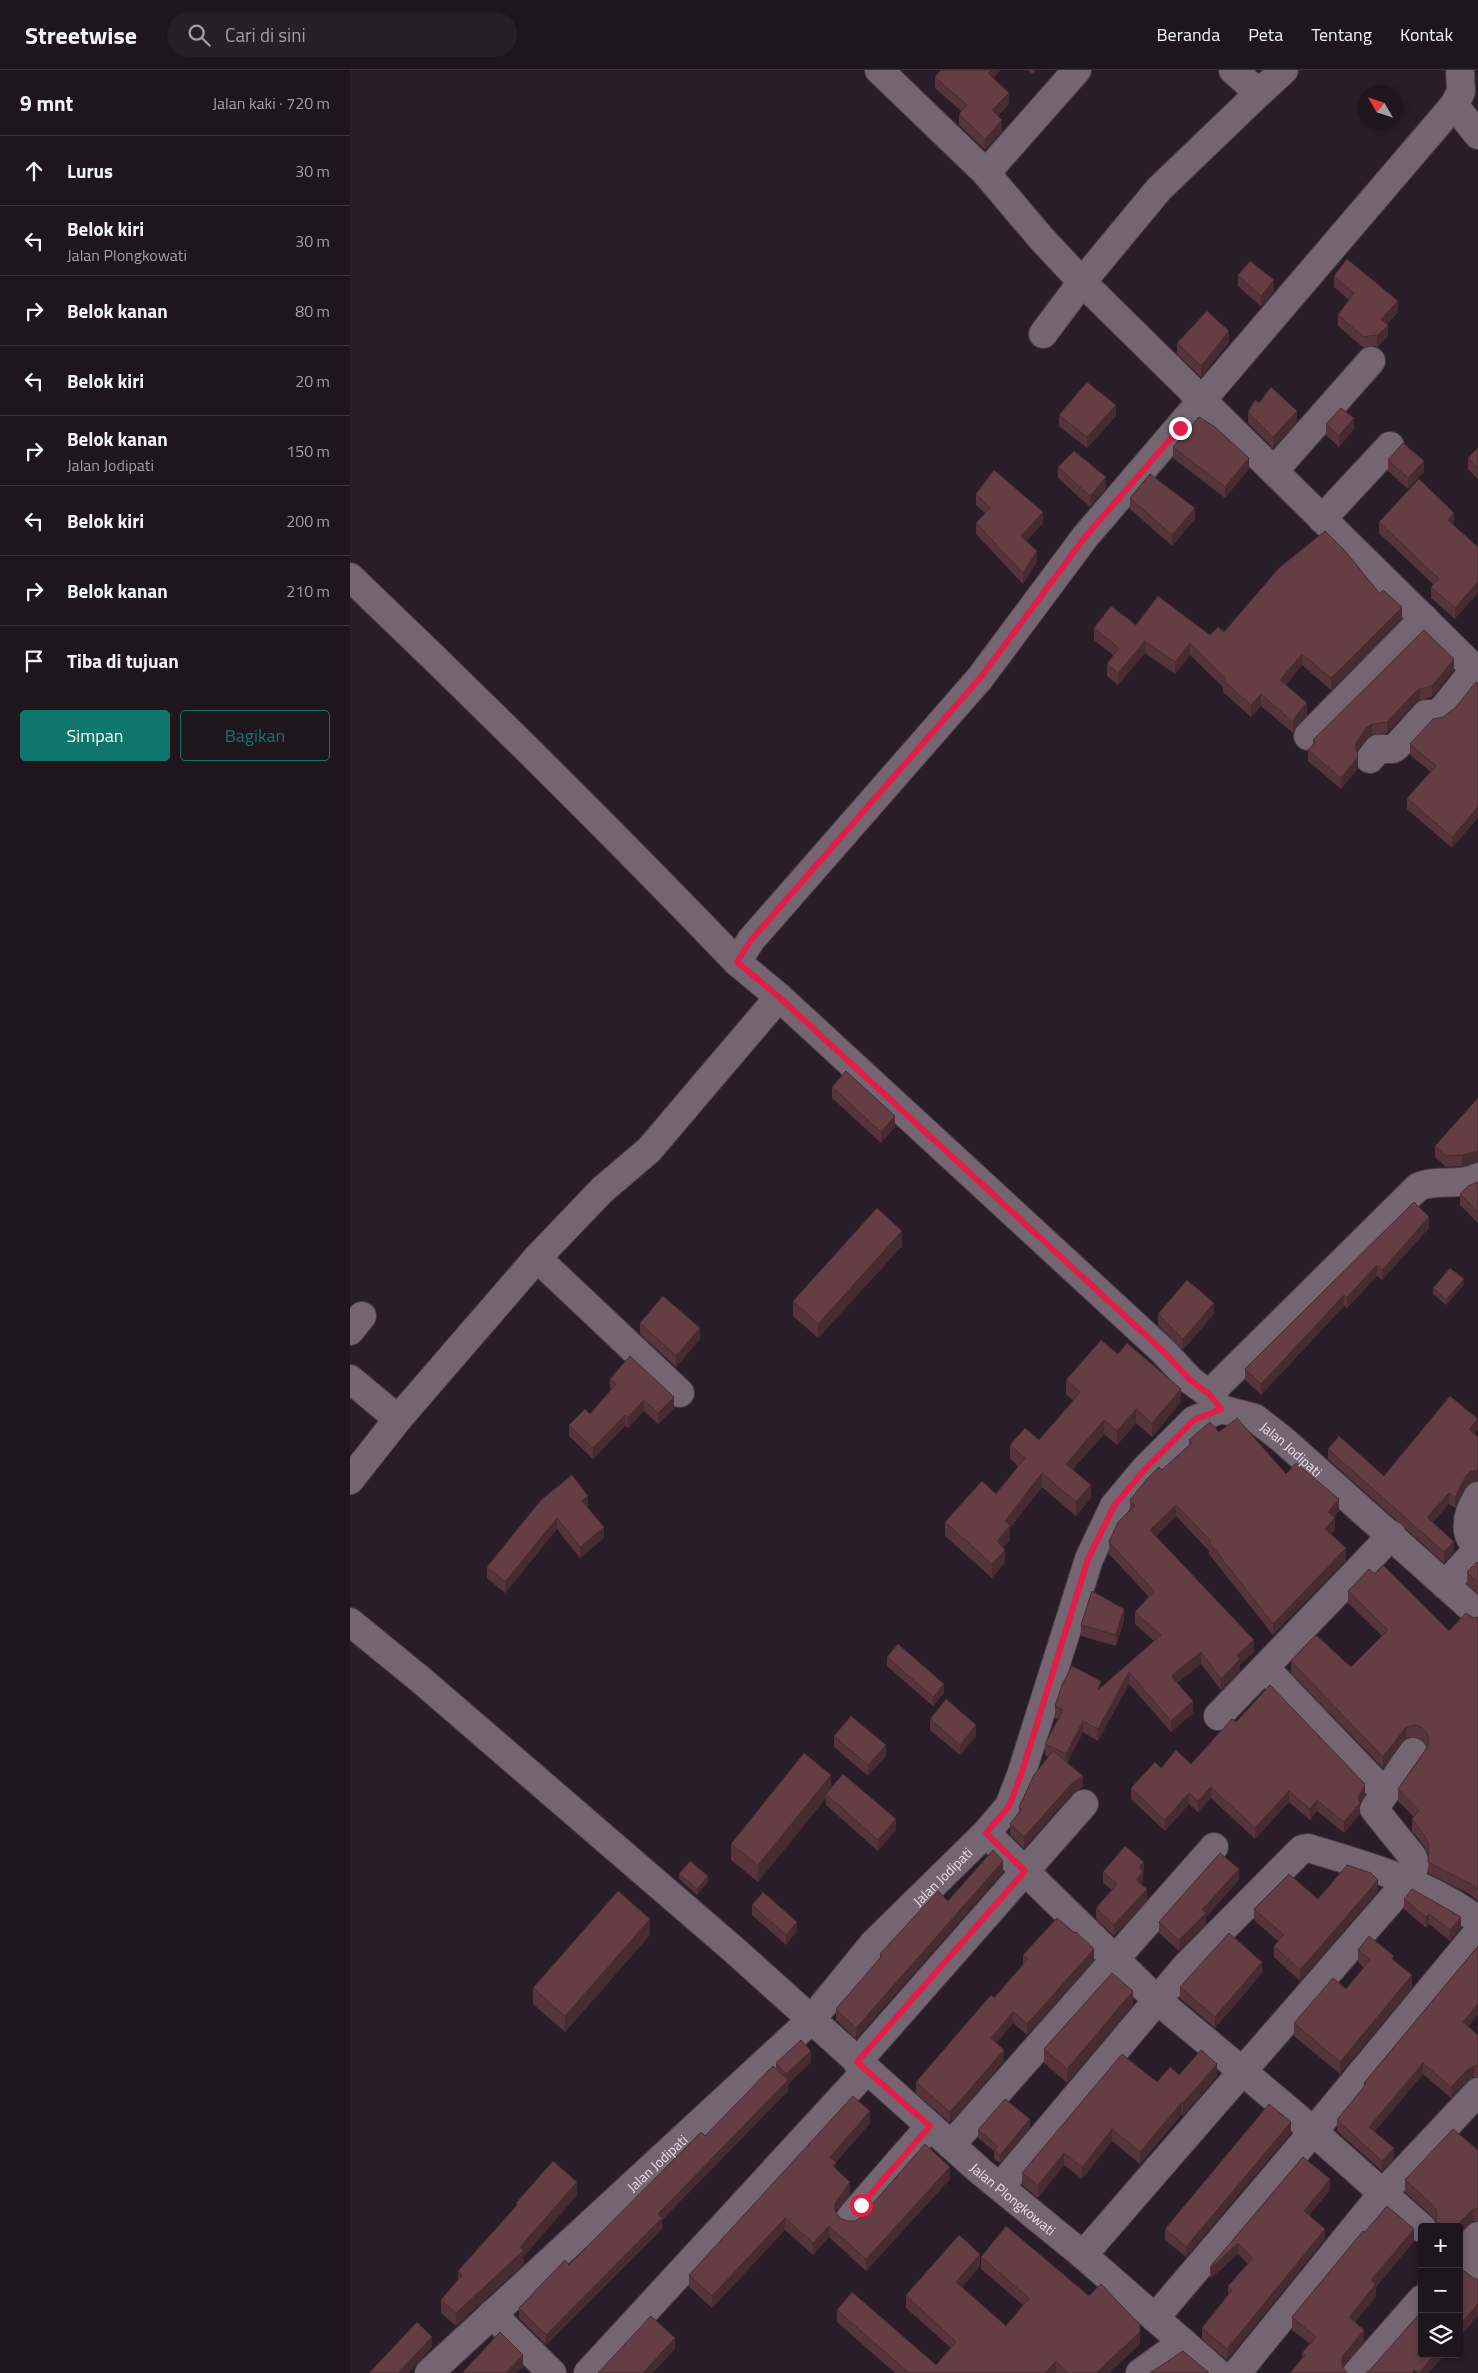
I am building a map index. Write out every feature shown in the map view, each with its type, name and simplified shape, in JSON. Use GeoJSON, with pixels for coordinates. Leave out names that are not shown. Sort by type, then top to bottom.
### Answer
{"type":"FeatureCollection","features":[{"type":"Feature","properties":{"kind":"street"},"geometry":{"type":"LineString","coordinates":[[879,70],[986,173],[1040,237],[1082,282],[1204,400],[1322,520],[1476,671],[1443,709],[1435,714],[1426,714],[1397,746],[1393,749],[1378,749],[1370,759]]}},
{"type":"Feature","properties":{"kind":"street"},"geometry":{"type":"LineString","coordinates":[[986,173],[1077,70]]}},
{"type":"Feature","properties":{"kind":"street"},"geometry":{"type":"LineString","coordinates":[[1233,70],[1259,93]]}},
{"type":"Feature","properties":{"kind":"street"},"geometry":{"type":"LineString","coordinates":[[1043,334],[1082,282],[1159,189],[1284,70]]}},
{"type":"Feature","properties":{"kind":"street"},"geometry":{"type":"LineString","coordinates":[[1463,86],[1478,136]]}},
{"type":"Feature","properties":{"kind":"street"},"geometry":{"type":"LineString","coordinates":[[737,962],[757,933],[980,678],[1085,537],[1204,400],[1463,86]]}},
{"type":"Feature","properties":{"kind":"street"},"geometry":{"type":"LineString","coordinates":[[1274,471],[1371,361]]}},
{"type":"Feature","properties":{"kind":"street"},"geometry":{"type":"LineString","coordinates":[[1322,520],[1390,446]]}},
{"type":"Feature","properties":{"kind":"street"},"geometry":{"type":"LineString","coordinates":[[350,577],[485,705],[615,835],[737,962],[779,997],[1164,1352],[1190,1380],[1215,1402],[1418,1187],[1427,1183],[1463,1181],[1478,1177]]}},
{"type":"Feature","properties":{"kind":"street"},"geometry":{"type":"LineString","coordinates":[[1308,736],[1424,618]]}},
{"type":"Feature","properties":{"kind":"street"},"geometry":{"type":"LineString","coordinates":[[350,1480],[398,1419],[537,1258],[602,1190],[649,1150],[779,997]]}},
{"type":"Feature","properties":{"kind":"street"},"geometry":{"type":"LineString","coordinates":[[537,1258],[680,1393]]}},
{"type":"Feature","properties":{"kind":"street"},"geometry":{"type":"LineString","coordinates":[[350,1379],[398,1419]]}},
{"type":"Feature","properties":{"kind":"street","name":"Jalan Jodipati"},"geometry":{"type":"LineString","coordinates":[[429,2373],[811,2020],[873,1944],[986,1833],[1009,1806],[1021,1775],[1088,1559],[1114,1506],[1145,1469],[1194,1420],[1215,1402],[1255,1418],[1282,1439],[1392,1535],[1478,1614]]}},
{"type":"Feature","properties":{"kind":"street"},"geometry":{"type":"LineString","coordinates":[[1445,1585],[1473,1555],[1468,1524],[1469,1516],[1478,1496]]}},
{"type":"Feature","properties":{"kind":"street"},"geometry":{"type":"LineString","coordinates":[[1218,1716],[1392,1535]]}},
{"type":"Feature","properties":{"kind":"street","name":"Jalan Plongkowati"},"geometry":{"type":"LineString","coordinates":[[350,1622],[421,1680],[733,1949],[951,2145],[1083,2255],[1218,2373]]}},
{"type":"Feature","properties":{"kind":"street"},"geometry":{"type":"LineString","coordinates":[[1265,1668],[1385,1793]]}},
{"type":"Feature","properties":{"kind":"street"},"geometry":{"type":"LineString","coordinates":[[1083,2255],[1410,1876],[1414,1863],[1412,1856],[1375,1811],[1375,1806],[1413,1752]]}},
{"type":"Feature","properties":{"kind":"street"},"geometry":{"type":"LineString","coordinates":[[588,2373],[861,2066],[1025,1871],[1084,1804]]}},
{"type":"Feature","properties":{"kind":"street"},"geometry":{"type":"LineString","coordinates":[[986,1833],[1157,2000],[1418,2225]]}},
{"type":"Feature","properties":{"kind":"street"},"geometry":{"type":"LineString","coordinates":[[951,2145],[1214,1848]]}},
{"type":"Feature","properties":{"kind":"street"},"geometry":{"type":"LineString","coordinates":[[1000,2187],[1186,1966],[1302,1849],[1308,1848],[1393,1873],[1410,1876],[1478,1920]]}},
{"type":"Feature","properties":{"kind":"street"},"geometry":{"type":"LineString","coordinates":[[1155,2318],[1312,2133],[1478,1932]]}},
{"type":"Feature","properties":{"kind":"street"},"geometry":{"type":"LineString","coordinates":[[1236,2373],[1382,2194],[1478,2092]]}},
{"type":"Feature","properties":{"kind":"street"},"geometry":{"type":"LineString","coordinates":[[850,2218],[930,2126]]}},
{"type":"Feature","properties":{"kind":"street"},"geometry":{"type":"LineString","coordinates":[[1463,2253],[1478,2236]]}},
{"type":"Feature","properties":{"kind":"street"},"geometry":{"type":"LineString","coordinates":[[1463,2262],[1478,2276]]}},
{"type":"Feature","properties":{"kind":"street"},"geometry":{"type":"LineString","coordinates":[[1357,2373],[1418,2304]]}},
{"type":"Feature","properties":{"kind":"street"},"geometry":{"type":"LineString","coordinates":[[492,2314],[552,2373]]}},
{"type":"Feature","properties":{"kind":"street"},"geometry":{"type":"LineString","coordinates":[[1140,2373],[1183,2342]]}},
{"type":"Feature","properties":{"kind":"building"},"geometry":{"type":"Polygon","coordinates":[[[941,70],[991,70],[988,73],[1009,93],[992,110],[1002,120],[985,139],[959,114],[967,105],[935,77],[941,70]]]}},
{"type":"Feature","properties":{"kind":"building"},"geometry":{"type":"Polygon","coordinates":[[[1347,259],[1398,301],[1381,319],[1388,325],[1377,336],[1364,337],[1338,315],[1354,293],[1334,276],[1347,259]]]}},
{"type":"Feature","properties":{"kind":"building"},"geometry":{"type":"Polygon","coordinates":[[[1250,261],[1274,280],[1261,296],[1238,275],[1250,261]]]}},
{"type":"Feature","properties":{"kind":"building"},"geometry":{"type":"Polygon","coordinates":[[[1207,311],[1229,331],[1201,366],[1177,343],[1207,311]]]}},
{"type":"Feature","properties":{"kind":"building"},"geometry":{"type":"Polygon","coordinates":[[[1087,382],[1116,405],[1087,437],[1059,415],[1087,382]]]}},
{"type":"Feature","properties":{"kind":"building"},"geometry":{"type":"Polygon","coordinates":[[[1271,387],[1297,411],[1273,437],[1248,412],[1255,400],[1259,403],[1271,387]]]}},
{"type":"Feature","properties":{"kind":"building"},"geometry":{"type":"Polygon","coordinates":[[[1341,408],[1354,418],[1339,436],[1326,424],[1341,408]]]}},
{"type":"Feature","properties":{"kind":"building"},"geometry":{"type":"Polygon","coordinates":[[[1199,417],[1215,427],[1249,458],[1225,487],[1173,447],[1199,417]]]}},
{"type":"Feature","properties":{"kind":"building"},"geometry":{"type":"Polygon","coordinates":[[[1403,443],[1424,461],[1408,478],[1388,460],[1403,443]]]}},
{"type":"Feature","properties":{"kind":"building"},"geometry":{"type":"Polygon","coordinates":[[[1478,448],[1478,468],[1468,458],[1478,448]]]}},
{"type":"Feature","properties":{"kind":"building"},"geometry":{"type":"Polygon","coordinates":[[[1074,451],[1106,477],[1090,496],[1058,467],[1074,451]]]}},
{"type":"Feature","properties":{"kind":"building"},"geometry":{"type":"Polygon","coordinates":[[[994,470],[1043,512],[1021,536],[1037,551],[1023,573],[976,523],[990,508],[976,494],[994,470]]]}},
{"type":"Feature","properties":{"kind":"building"},"geometry":{"type":"Polygon","coordinates":[[[1150,474],[1195,508],[1172,535],[1130,498],[1150,474]]]}},
{"type":"Feature","properties":{"kind":"building"},"geometry":{"type":"Polygon","coordinates":[[[1419,479],[1454,513],[1448,520],[1478,547],[1478,582],[1455,608],[1431,587],[1439,579],[1379,522],[1419,479]]]}},
{"type":"Feature","properties":{"kind":"building"},"geometry":{"type":"Polygon","coordinates":[[[1325,531],[1346,552],[1380,594],[1383,590],[1402,607],[1331,678],[1302,654],[1280,680],[1307,703],[1297,714],[1293,722],[1261,694],[1251,705],[1223,680],[1225,678],[1190,643],[1175,662],[1145,641],[1118,673],[1107,664],[1119,648],[1094,628],[1111,606],[1136,625],[1158,596],[1210,635],[1218,627],[1224,632],[1279,568],[1325,531]]]}},
{"type":"Feature","properties":{"kind":"building"},"geometry":{"type":"Polygon","coordinates":[[[1424,630],[1454,659],[1432,686],[1415,692],[1387,722],[1372,724],[1366,728],[1355,745],[1358,757],[1341,778],[1308,750],[1316,742],[1313,740],[1424,630]]]}},
{"type":"Feature","properties":{"kind":"building"},"geometry":{"type":"Polygon","coordinates":[[[1476,682],[1478,683],[1478,807],[1452,837],[1407,798],[1436,766],[1410,744],[1433,719],[1443,717],[1455,708],[1476,682]]]}},
{"type":"Feature","properties":{"kind":"building"},"geometry":{"type":"Polygon","coordinates":[[[846,1071],[895,1116],[881,1132],[832,1087],[846,1071]]]}},
{"type":"Feature","properties":{"kind":"building"},"geometry":{"type":"Polygon","coordinates":[[[1478,1098],[1478,1151],[1446,1156],[1435,1146],[1478,1098]]]}},
{"type":"Feature","properties":{"kind":"building"},"geometry":{"type":"Polygon","coordinates":[[[1478,1182],[1478,1212],[1460,1194],[1468,1186],[1478,1182]]]}},
{"type":"Feature","properties":{"kind":"building"},"geometry":{"type":"Polygon","coordinates":[[[1414,1202],[1429,1217],[1382,1270],[1377,1265],[1347,1297],[1344,1295],[1261,1384],[1245,1369],[1414,1202]]]}},
{"type":"Feature","properties":{"kind":"building"},"geometry":{"type":"Polygon","coordinates":[[[877,1208],[902,1231],[818,1324],[793,1301],[877,1208]]]}},
{"type":"Feature","properties":{"kind":"building"},"geometry":{"type":"Polygon","coordinates":[[[1450,1268],[1464,1279],[1446,1300],[1433,1288],[1450,1268]]]}},
{"type":"Feature","properties":{"kind":"building"},"geometry":{"type":"Polygon","coordinates":[[[1187,1280],[1214,1303],[1183,1339],[1158,1314],[1187,1280]]]}},
{"type":"Feature","properties":{"kind":"building"},"geometry":{"type":"Polygon","coordinates":[[[663,1296],[700,1328],[676,1356],[640,1323],[663,1296]]]}},
{"type":"Feature","properties":{"kind":"building"},"geometry":{"type":"Polygon","coordinates":[[[1101,1340],[1118,1354],[1127,1343],[1181,1389],[1152,1423],[1136,1409],[1117,1431],[1104,1420],[1066,1464],[1091,1485],[1076,1502],[1042,1473],[1005,1521],[1010,1526],[997,1541],[1005,1550],[992,1564],[945,1522],[982,1481],[996,1494],[1025,1458],[1010,1445],[1025,1428],[1039,1440],[1069,1406],[1080,1392],[1066,1380],[1101,1340]]]}},
{"type":"Feature","properties":{"kind":"building"},"geometry":{"type":"Polygon","coordinates":[[[630,1356],[674,1397],[658,1413],[644,1400],[628,1417],[625,1415],[593,1448],[569,1425],[585,1409],[590,1414],[616,1384],[610,1379],[630,1356]]]}},
{"type":"Feature","properties":{"kind":"building"},"geometry":{"type":"Polygon","coordinates":[[[1450,1396],[1478,1419],[1469,1429],[1478,1437],[1478,1470],[1470,1472],[1465,1477],[1455,1498],[1449,1493],[1427,1517],[1454,1542],[1444,1552],[1328,1449],[1339,1436],[1384,1476],[1450,1396]]]}},
{"type":"Feature","properties":{"kind":"building"},"geometry":{"type":"Polygon","coordinates":[[[1237,1418],[1286,1474],[1296,1463],[1339,1499],[1328,1512],[1335,1518],[1325,1529],[1346,1548],[1273,1624],[1209,1542],[1211,1541],[1176,1505],[1150,1530],[1254,1640],[1237,1655],[1240,1659],[1221,1679],[1201,1652],[1171,1676],[1193,1701],[1171,1721],[1129,1672],[1098,1729],[1083,1721],[1066,1754],[1045,1744],[1063,1710],[1055,1706],[1062,1685],[1072,1666],[1101,1681],[1098,1690],[1161,1635],[1135,1612],[1154,1591],[1109,1542],[1118,1522],[1135,1506],[1130,1500],[1159,1467],[1162,1470],[1192,1443],[1189,1440],[1210,1422],[1219,1432],[1237,1418]]]}},
{"type":"Feature","properties":{"kind":"building"},"geometry":{"type":"Polygon","coordinates":[[[572,1475],[588,1496],[582,1501],[604,1527],[580,1547],[557,1518],[505,1582],[487,1567],[541,1500],[572,1475]]]}},
{"type":"Feature","properties":{"kind":"building"},"geometry":{"type":"Polygon","coordinates":[[[1478,1563],[1478,1583],[1467,1572],[1478,1563]]]}},
{"type":"Feature","properties":{"kind":"building"},"geometry":{"type":"Polygon","coordinates":[[[1383,1565],[1449,1631],[1466,1613],[1474,1618],[1478,1617],[1478,1889],[1428,1862],[1429,1845],[1412,1819],[1419,1810],[1398,1789],[1426,1749],[1429,1741],[1427,1733],[1421,1727],[1415,1725],[1406,1727],[1383,1757],[1291,1661],[1316,1635],[1351,1667],[1388,1630],[1348,1591],[1369,1569],[1375,1574],[1383,1565]]]}},
{"type":"Feature","properties":{"kind":"building"},"geometry":{"type":"Polygon","coordinates":[[[1092,1591],[1124,1609],[1116,1635],[1081,1625],[1092,1591]]]}},
{"type":"Feature","properties":{"kind":"building"},"geometry":{"type":"Polygon","coordinates":[[[898,1644],[944,1684],[933,1697],[887,1657],[898,1644]]]}},
{"type":"Feature","properties":{"kind":"building"},"geometry":{"type":"Polygon","coordinates":[[[1270,1685],[1365,1784],[1358,1798],[1360,1803],[1344,1822],[1317,1800],[1310,1809],[1289,1791],[1255,1828],[1211,1787],[1198,1801],[1189,1793],[1165,1820],[1131,1788],[1155,1762],[1161,1768],[1176,1750],[1191,1764],[1232,1719],[1236,1722],[1270,1685]]]}},
{"type":"Feature","properties":{"kind":"building"},"geometry":{"type":"Polygon","coordinates":[[[946,1699],[976,1725],[960,1745],[930,1719],[946,1699]]]}},
{"type":"Feature","properties":{"kind":"building"},"geometry":{"type":"Polygon","coordinates":[[[851,1716],[886,1745],[868,1765],[834,1736],[851,1716]]]}},
{"type":"Feature","properties":{"kind":"building"},"geometry":{"type":"Polygon","coordinates":[[[1053,1751],[1083,1776],[1072,1783],[1024,1837],[1010,1824],[1022,1809],[1019,1807],[1034,1775],[1053,1751]]]}},
{"type":"Feature","properties":{"kind":"building"},"geometry":{"type":"Polygon","coordinates":[[[804,1753],[831,1775],[758,1865],[731,1844],[804,1753]]]}},
{"type":"Feature","properties":{"kind":"building"},"geometry":{"type":"Polygon","coordinates":[[[843,1774],[896,1819],[878,1840],[826,1794],[843,1774]]]}},
{"type":"Feature","properties":{"kind":"building"},"geometry":{"type":"Polygon","coordinates":[[[1125,1846],[1144,1862],[1139,1868],[1143,1871],[1136,1880],[1147,1889],[1114,1925],[1096,1908],[1117,1884],[1103,1872],[1125,1846]]]}},
{"type":"Feature","properties":{"kind":"building"},"geometry":{"type":"Polygon","coordinates":[[[993,1850],[1003,1861],[856,2028],[836,2009],[882,1956],[880,1954],[938,1891],[948,1901],[993,1850]]]}},
{"type":"Feature","properties":{"kind":"building"},"geometry":{"type":"Polygon","coordinates":[[[1220,1853],[1239,1869],[1202,1910],[1206,1913],[1179,1940],[1159,1922],[1220,1853]]]}},
{"type":"Feature","properties":{"kind":"building"},"geometry":{"type":"Polygon","coordinates":[[[690,1861],[708,1876],[697,1889],[679,1874],[690,1861]]]}},
{"type":"Feature","properties":{"kind":"building"},"geometry":{"type":"Polygon","coordinates":[[[1347,1865],[1371,1873],[1378,1880],[1300,1970],[1274,1946],[1284,1935],[1254,1909],[1289,1874],[1318,1899],[1347,1865]]]}},
{"type":"Feature","properties":{"kind":"building"},"geometry":{"type":"Polygon","coordinates":[[[1412,1889],[1461,1917],[1450,1930],[1429,1914],[1426,1917],[1404,1899],[1412,1889]]]}},
{"type":"Feature","properties":{"kind":"building"},"geometry":{"type":"Polygon","coordinates":[[[618,1891],[650,1919],[565,2016],[533,1988],[618,1891]]]}},
{"type":"Feature","properties":{"kind":"building"},"geometry":{"type":"Polygon","coordinates":[[[763,1892],[797,1922],[786,1935],[752,1905],[763,1892]]]}},
{"type":"Feature","properties":{"kind":"building"},"geometry":{"type":"Polygon","coordinates":[[[1057,1918],[1094,1949],[1027,2024],[1013,2012],[991,2038],[1004,2050],[950,2112],[916,2082],[991,1995],[994,1998],[1028,1959],[1023,1955],[1057,1918]]]}},
{"type":"Feature","properties":{"kind":"building"},"geometry":{"type":"Polygon","coordinates":[[[1229,1933],[1262,1962],[1215,2017],[1180,1987],[1229,1933]]]}},
{"type":"Feature","properties":{"kind":"building"},"geometry":{"type":"Polygon","coordinates":[[[1369,1936],[1394,1956],[1392,1959],[1412,1975],[1340,2062],[1294,2023],[1333,1978],[1346,1989],[1370,1960],[1358,1950],[1369,1936]]]}},
{"type":"Feature","properties":{"kind":"building"},"geometry":{"type":"Polygon","coordinates":[[[1478,1946],[1478,2004],[1463,2022],[1478,2035],[1478,2066],[1467,2070],[1451,2087],[1423,2063],[1369,2127],[1394,2148],[1382,2161],[1337,2120],[1366,2084],[1364,2083],[1478,1946]]]}},
{"type":"Feature","properties":{"kind":"building"},"geometry":{"type":"Polygon","coordinates":[[[1112,1973],[1133,1991],[1067,2069],[1044,2049],[1112,1973]]]}},
{"type":"Feature","properties":{"kind":"building"},"geometry":{"type":"Polygon","coordinates":[[[801,2040],[811,2051],[786,2074],[776,2063],[801,2040]]]}},
{"type":"Feature","properties":{"kind":"building"},"geometry":{"type":"Polygon","coordinates":[[[1201,2050],[1217,2064],[1140,2152],[1112,2129],[1082,2167],[1064,2153],[1038,2185],[1022,2173],[1122,2054],[1157,2082],[1170,2067],[1179,2075],[1201,2050]]]}},
{"type":"Feature","properties":{"kind":"building"},"geometry":{"type":"Polygon","coordinates":[[[773,2066],[788,2080],[658,2214],[662,2218],[546,2335],[519,2308],[565,2260],[569,2265],[701,2132],[705,2136],[773,2066]]]}},
{"type":"Feature","properties":{"kind":"building"},"geometry":{"type":"Polygon","coordinates":[[[853,2096],[870,2111],[830,2157],[836,2162],[833,2166],[850,2182],[835,2203],[835,2211],[840,2218],[847,2221],[855,2221],[861,2217],[925,2144],[950,2167],[866,2259],[829,2226],[813,2243],[785,2218],[712,2296],[689,2275],[853,2096]]]}},
{"type":"Feature","properties":{"kind":"building"},"geometry":{"type":"Polygon","coordinates":[[[1005,2099],[1030,2119],[1000,2155],[994,2150],[998,2146],[978,2130],[1005,2099]]]}},
{"type":"Feature","properties":{"kind":"building"},"geometry":{"type":"Polygon","coordinates":[[[1269,2104],[1291,2122],[1186,2247],[1165,2229],[1269,2104]]]}},
{"type":"Feature","properties":{"kind":"building"},"geometry":{"type":"Polygon","coordinates":[[[1453,2129],[1478,2150],[1478,2209],[1473,2209],[1459,2223],[1438,2223],[1436,2221],[1437,2211],[1432,2204],[1405,2180],[1453,2129]]]}},
{"type":"Feature","properties":{"kind":"building"},"geometry":{"type":"Polygon","coordinates":[[[1303,2157],[1330,2179],[1304,2211],[1325,2229],[1227,2349],[1202,2328],[1232,2290],[1228,2286],[1253,2258],[1238,2243],[1210,2267],[1303,2157]]]}},
{"type":"Feature","properties":{"kind":"building"},"geometry":{"type":"Polygon","coordinates":[[[553,2161],[577,2182],[520,2247],[524,2250],[456,2313],[441,2300],[462,2275],[458,2271],[518,2204],[516,2203],[553,2161]]]}},
{"type":"Feature","properties":{"kind":"building"},"geometry":{"type":"Polygon","coordinates":[[[1387,2206],[1414,2229],[1371,2280],[1376,2284],[1349,2317],[1364,2330],[1342,2357],[1342,2366],[1347,2373],[1290,2373],[1305,2355],[1302,2353],[1316,2337],[1292,2317],[1363,2231],[1365,2232],[1387,2206]]]}},
{"type":"Feature","properties":{"kind":"building"},"geometry":{"type":"Polygon","coordinates":[[[1006,2226],[1089,2296],[1101,2284],[1140,2325],[1140,2332],[1096,2373],[1068,2373],[1056,2361],[1045,2373],[909,2373],[837,2310],[852,2292],[936,2365],[956,2342],[906,2295],[959,2235],[980,2254],[956,2282],[1006,2326],[1029,2298],[981,2257],[1006,2226]]]}},
{"type":"Feature","properties":{"kind":"building"},"geometry":{"type":"Polygon","coordinates":[[[1463,2270],[1475,2279],[1478,2279],[1478,2304],[1463,2321],[1463,2270]]]}},
{"type":"Feature","properties":{"kind":"building"},"geometry":{"type":"Polygon","coordinates":[[[651,2316],[675,2338],[643,2373],[598,2373],[651,2316]]]}},
{"type":"Feature","properties":{"kind":"building"},"geometry":{"type":"Polygon","coordinates":[[[1418,2316],[1418,2358],[1432,2358],[1419,2373],[1414,2370],[1412,2373],[1366,2373],[1418,2316]]]}},
{"type":"Feature","properties":{"kind":"building"},"geometry":{"type":"Polygon","coordinates":[[[417,2322],[432,2337],[398,2373],[369,2373],[417,2322]]]}},
{"type":"Feature","properties":{"kind":"building"},"geometry":{"type":"Polygon","coordinates":[[[500,2332],[523,2355],[506,2373],[462,2373],[500,2332]]]}},
{"type":"Feature","properties":{"kind":"building"},"geometry":{"type":"Polygon","coordinates":[[[1183,2351],[1209,2373],[1150,2373],[1183,2351]]]}},
{"type":"Feature","properties":{"kind":"route"},"geometry":{"type":"LineString","coordinates":[[861,2205],[930,2126],[857,2062],[1025,1871],[986,1833],[1009,1806],[1021,1775],[1071,1620],[1088,1559],[1114,1506],[1145,1469],[1194,1420],[1221,1409],[1209,1394],[1190,1380],[1164,1352],[779,997],[737,962],[751,940],[846,829],[980,678],[1085,537],[1180,428]]}}]}
